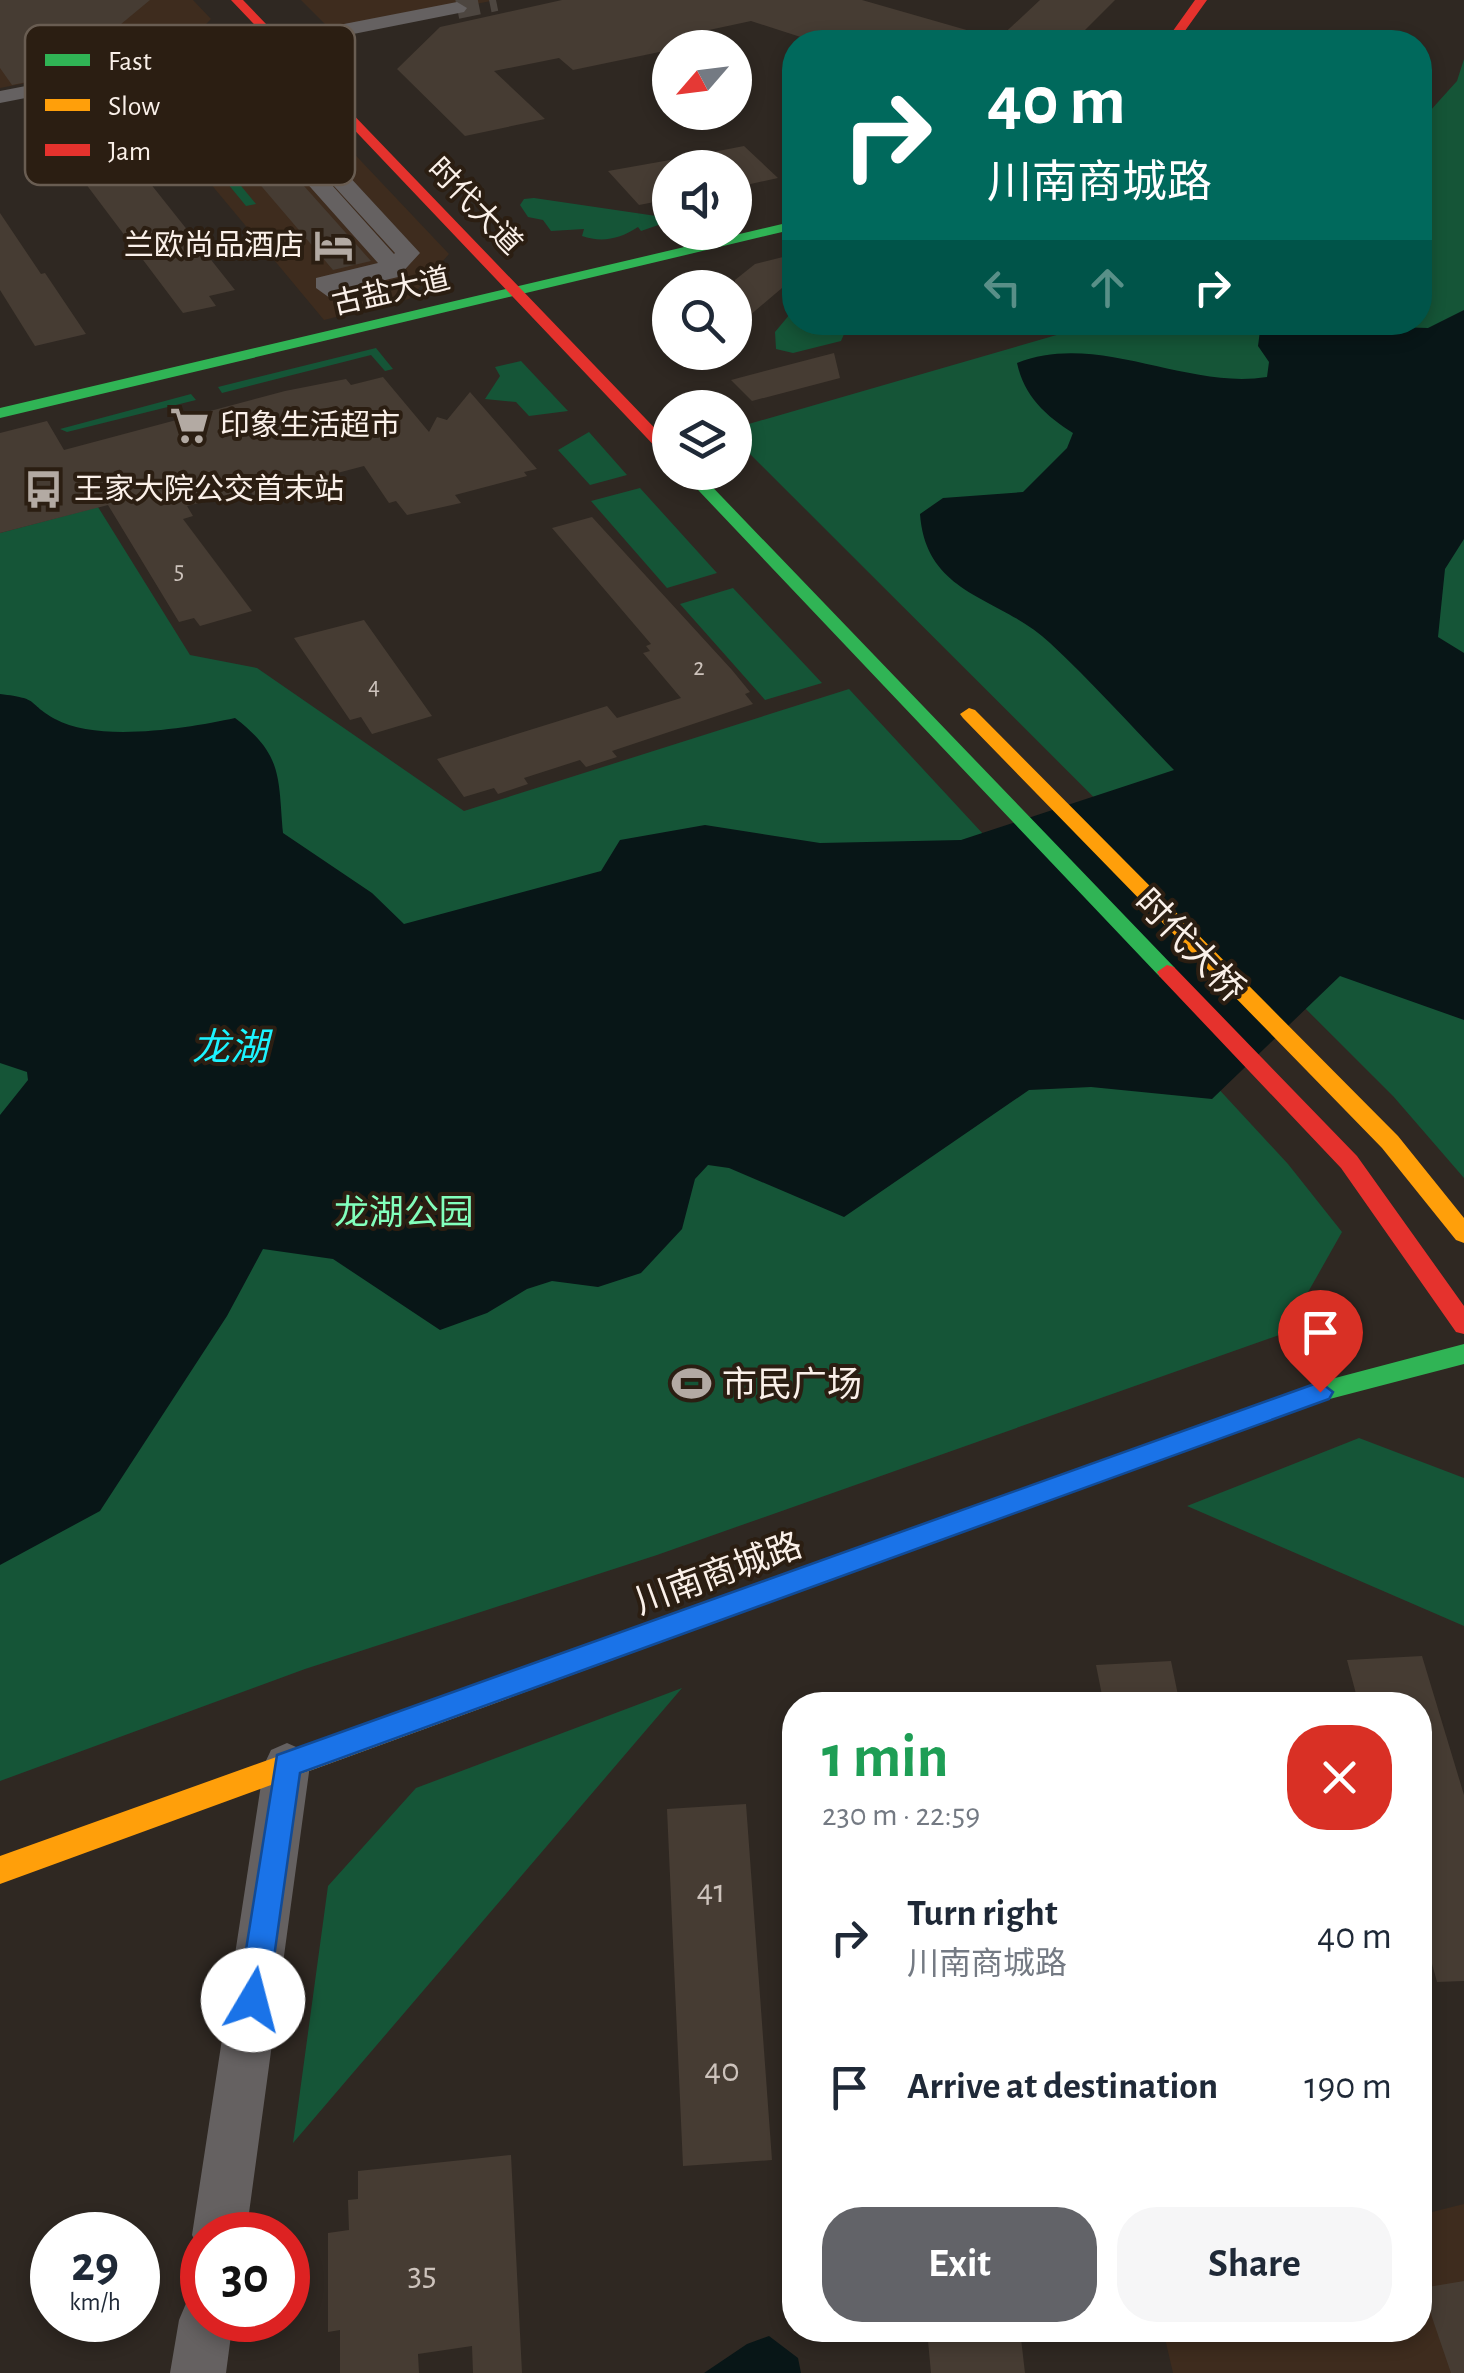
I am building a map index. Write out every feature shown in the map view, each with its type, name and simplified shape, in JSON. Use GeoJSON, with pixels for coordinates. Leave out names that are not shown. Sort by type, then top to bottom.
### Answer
{"type":"FeatureCollection","features":[{"type":"Feature","properties":{"kind":"main road","name":"时代大道"},"geometry":{"type":"LineString","coordinates":[[237,0],[261,25]]}},
{"type":"Feature","properties":{"kind":"main road"},"geometry":{"type":"LineString","coordinates":[[269,0],[294,25]]}},
{"type":"Feature","properties":{"kind":"main road"},"geometry":{"type":"LineString","coordinates":[[1179,30],[1200,0]]}},
{"type":"Feature","properties":{"kind":"main road","name":"时代大道"},"geometry":{"type":"LineString","coordinates":[[355,124],[652,433]]}},
{"type":"Feature","properties":{"kind":"main road","name":"古盐大道"},"geometry":{"type":"LineString","coordinates":[[0,413],[516,292],[555,292],[782,228]]}},
{"type":"Feature","properties":{"kind":"main road","name":"时代大道"},"geometry":{"type":"LineString","coordinates":[[522,258],[555,292]]}},
{"type":"Feature","properties":{"kind":"main road","name":"时代大桥"},"geometry":{"type":"LineString","coordinates":[[706,490],[1350,1162],[1464,1325]]}},
{"type":"Feature","properties":{"kind":"main road","name":"时代大桥"},"geometry":{"type":"LineString","coordinates":[[948,692],[1390,1142],[1464,1234]]}},
{"type":"Feature","properties":{"kind":"main road","name":"川南商城路"},"geometry":{"type":"LineString","coordinates":[[0,1870],[1320,1392],[1464,1354]]}},
{"type":"Feature","properties":{"kind":"street"},"geometry":{"type":"LineString","coordinates":[[355,27],[457,8]]}},
{"type":"Feature","properties":{"kind":"street"},"geometry":{"type":"LineString","coordinates":[[0,97],[25,92]]}},
{"type":"Feature","properties":{"kind":"street"},"geometry":{"type":"LineString","coordinates":[[321,185],[390,263],[385,269],[324,283],[332,292],[340,284],[390,272],[408,253],[346,185]]}},
{"type":"Feature","properties":{"kind":"street"},"geometry":{"type":"LineString","coordinates":[[221,2212],[287,1765]]}},
{"type":"Feature","properties":{"kind":"street"},"geometry":{"type":"LineString","coordinates":[[198,2373],[203,2342]]}},
{"type":"Feature","properties":{"kind":"shaded area"},"geometry":{"type":"Polygon","coordinates":[[[82,0],[193,0],[211,19],[205,25],[25,25],[25,83],[0,88],[0,15],[82,0]]]}},
{"type":"Feature","properties":{"kind":"shaded area"},"geometry":{"type":"Polygon","coordinates":[[[301,0],[496,0],[355,28],[326,25],[301,0]]]}},
{"type":"Feature","properties":{"kind":"shaded area"},"geometry":{"type":"Polygon","coordinates":[[[355,155],[449,254],[409,299],[324,320],[212,185],[355,185],[355,155]]]}},
{"type":"Feature","properties":{"kind":"shaded area"},"geometry":{"type":"Polygon","coordinates":[[[1464,2204],[1464,2373],[1173,2373],[1166,2342],[1432,2342],[1432,2212],[1464,2204]]]}},
{"type":"Feature","properties":{"kind":"green space"},"geometry":{"type":"Polygon","coordinates":[[[1464,59],[1464,1178],[1393,1096],[752,456],[752,423],[1057,335],[1432,335],[1432,109],[1457,81],[1464,59]]]}},
{"type":"Feature","properties":{"kind":"green space"},"geometry":{"type":"Polygon","coordinates":[[[229,185],[240,185],[256,204],[246,206],[229,185]]]}},
{"type":"Feature","properties":{"kind":"green space"},"geometry":{"type":"Polygon","coordinates":[[[524,199],[652,215],[652,227],[641,231],[638,227],[611,239],[582,236],[584,229],[551,231],[543,220],[528,217],[520,205],[524,199]]]}},
{"type":"Feature","properties":{"kind":"green space"},"geometry":{"type":"Polygon","coordinates":[[[782,324],[782,335],[844,335],[841,341],[793,353],[776,349],[775,332],[782,324]]]}},
{"type":"Feature","properties":{"kind":"green space"},"geometry":{"type":"Polygon","coordinates":[[[376,348],[393,369],[385,371],[371,355],[222,393],[218,387],[376,348]]]}},
{"type":"Feature","properties":{"kind":"green space"},"geometry":{"type":"Polygon","coordinates":[[[521,361],[568,411],[529,416],[516,402],[485,399],[500,376],[495,367],[521,361]]]}},
{"type":"Feature","properties":{"kind":"green space"},"geometry":{"type":"Polygon","coordinates":[[[191,394],[196,400],[67,432],[60,429],[191,394]]]}},
{"type":"Feature","properties":{"kind":"green space"},"geometry":{"type":"Polygon","coordinates":[[[589,432],[627,475],[590,485],[558,450],[589,432]]]}},
{"type":"Feature","properties":{"kind":"green space"},"geometry":{"type":"Polygon","coordinates":[[[640,488],[717,573],[667,588],[591,501],[640,488]]]}},
{"type":"Feature","properties":{"kind":"green space","name":"龙湖公园"},"geometry":{"type":"Polygon","coordinates":[[[98,507],[190,655],[257,668],[464,811],[849,689],[1288,1164],[1342,1232],[1285,1333],[657,1555],[305,1669],[0,1781],[0,533],[98,507]]]}},
{"type":"Feature","properties":{"kind":"green space"},"geometry":{"type":"Polygon","coordinates":[[[733,588],[822,683],[765,700],[680,604],[733,588]]]}},
{"type":"Feature","properties":{"kind":"green space"},"geometry":{"type":"Polygon","coordinates":[[[1359,1438],[1464,1478],[1464,1626],[1187,1506],[1359,1438]]]}},
{"type":"Feature","properties":{"kind":"green space"},"geometry":{"type":"Polygon","coordinates":[[[682,1688],[293,2143],[328,1886],[416,1788],[682,1688]]]}},
{"type":"Feature","properties":{"kind":"water","name":"龙湖"},"geometry":{"type":"Polygon","coordinates":[[[1464,310],[1464,539],[1445,569],[1438,637],[1464,653],[1464,1020],[1340,976],[1212,1099],[1091,1087],[1029,1090],[844,1217],[729,1168],[708,1165],[695,1179],[682,1229],[641,1273],[598,1287],[552,1281],[527,1289],[487,1313],[440,1330],[333,1259],[263,1249],[227,1316],[100,1511],[0,1565],[0,1115],[28,1080],[27,1072],[0,1063],[0,694],[28,700],[55,719],[95,730],[169,729],[235,718],[270,756],[278,781],[283,833],[372,893],[404,924],[601,871],[620,840],[705,825],[820,843],[961,840],[1174,770],[1050,643],[1031,627],[951,579],[936,563],[925,541],[920,514],[943,498],[1023,492],[1067,448],[1073,433],[1038,404],[1017,363],[1048,355],[1079,354],[1205,376],[1267,377],[1269,362],[1258,346],[1259,335],[1432,335],[1432,326],[1464,310]]]}},
{"type":"Feature","properties":{"kind":"water"},"geometry":{"type":"Polygon","coordinates":[[[769,2336],[798,2358],[801,2373],[704,2373],[747,2344],[769,2336]]]}},
{"type":"Feature","properties":{"kind":"building"},"geometry":{"type":"Polygon","coordinates":[[[0,0],[150,0],[120,25],[25,25],[25,82],[12,85],[0,68],[0,0]]]}},
{"type":"Feature","properties":{"kind":"building"},"geometry":{"type":"Polygon","coordinates":[[[562,0],[862,0],[967,30],[782,31],[751,21],[709,30],[652,30],[652,54],[573,70],[559,58],[494,71],[545,119],[465,136],[397,69],[440,27],[562,0]]]}},
{"type":"Feature","properties":{"kind":"building"},"geometry":{"type":"Polygon","coordinates":[[[1040,0],[1115,0],[1085,30],[1008,30],[1040,0]]]}},
{"type":"Feature","properties":{"kind":"building"},"geometry":{"type":"Polygon","coordinates":[[[752,154],[778,178],[752,184],[752,154]]]}},
{"type":"Feature","properties":{"kind":"building"},"geometry":{"type":"Polygon","coordinates":[[[652,163],[652,202],[639,205],[608,171],[652,163]]]}},
{"type":"Feature","properties":{"kind":"building"},"geometry":{"type":"Polygon","coordinates":[[[87,185],[152,185],[235,290],[209,296],[216,306],[183,313],[87,185]]]}},
{"type":"Feature","properties":{"kind":"building"},"geometry":{"type":"Polygon","coordinates":[[[260,185],[303,185],[371,261],[333,270],[260,185]]]}},
{"type":"Feature","properties":{"kind":"building"},"geometry":{"type":"Polygon","coordinates":[[[0,213],[86,334],[35,346],[0,290],[0,213]]]}},
{"type":"Feature","properties":{"kind":"building"},"geometry":{"type":"Polygon","coordinates":[[[782,257],[782,288],[752,314],[752,270],[748,270],[755,264],[782,257]]]}},
{"type":"Feature","properties":{"kind":"building"},"geometry":{"type":"Polygon","coordinates":[[[834,353],[840,378],[752,401],[752,390],[741,390],[731,380],[834,353]]]}},
{"type":"Feature","properties":{"kind":"building"},"geometry":{"type":"Polygon","coordinates":[[[383,377],[429,432],[437,417],[447,420],[470,392],[537,469],[524,472],[527,476],[455,495],[461,503],[407,515],[396,501],[389,503],[364,466],[253,495],[249,490],[187,506],[193,516],[183,519],[252,611],[200,626],[194,618],[179,622],[108,505],[0,533],[0,433],[47,421],[64,450],[285,391],[346,379],[351,385],[383,377]]]}},
{"type":"Feature","properties":{"kind":"building"},"geometry":{"type":"Polygon","coordinates":[[[592,517],[732,670],[750,692],[745,694],[753,704],[612,751],[617,757],[586,767],[580,760],[524,778],[528,784],[498,794],[494,788],[464,797],[437,759],[607,706],[617,718],[681,698],[643,653],[650,651],[646,646],[651,644],[552,528],[592,517]]]}},
{"type":"Feature","properties":{"kind":"building"},"geometry":{"type":"Polygon","coordinates":[[[364,620],[432,716],[372,734],[361,717],[350,720],[294,638],[364,620]]]}},
{"type":"Feature","properties":{"kind":"building"},"geometry":{"type":"Polygon","coordinates":[[[1422,1656],[1464,1795],[1464,1981],[1437,1982],[1432,1964],[1432,1692],[1356,1692],[1347,1660],[1422,1656]]]}},
{"type":"Feature","properties":{"kind":"building"},"geometry":{"type":"Polygon","coordinates":[[[1171,1661],[1177,1692],[1101,1692],[1096,1665],[1171,1661]]]}},
{"type":"Feature","properties":{"kind":"building"},"geometry":{"type":"Polygon","coordinates":[[[746,1804],[772,2160],[683,2166],[667,1809],[746,1804]]]}},
{"type":"Feature","properties":{"kind":"building"},"geometry":{"type":"Polygon","coordinates":[[[511,2155],[522,2373],[473,2373],[472,2346],[418,2354],[419,2373],[340,2373],[340,2330],[328,2332],[328,2233],[349,2230],[348,2200],[358,2199],[358,2171],[511,2155]]]}},
{"type":"Feature","properties":{"kind":"building"},"geometry":{"type":"Polygon","coordinates":[[[1464,2281],[1464,2373],[1451,2373],[1432,2317],[1432,2286],[1464,2281]]]}},
{"type":"Feature","properties":{"kind":"building"},"geometry":{"type":"Polygon","coordinates":[[[928,2342],[1021,2342],[1025,2373],[931,2373],[928,2342]]]}},
{"type":"Feature","properties":{"kind":"tunnel"},"geometry":{"type":"LineString","coordinates":[[457,8],[496,0]]}},
{"type":"Feature","properties":{"kind":"traffic: fast"},"geometry":{"type":"LineString","coordinates":[[0,413],[782,228]]}},
{"type":"Feature","properties":{"kind":"traffic: fast"},"geometry":{"type":"LineString","coordinates":[[706,490],[1167,972]]}},
{"type":"Feature","properties":{"kind":"traffic: fast"},"geometry":{"type":"LineString","coordinates":[[801,1580],[1320,1392],[1464,1354]]}},
{"type":"Feature","properties":{"kind":"traffic: slow"},"geometry":{"type":"LineString","coordinates":[[969,714],[1390,1142],[1464,1234]]}},
{"type":"Feature","properties":{"kind":"traffic: slow"},"geometry":{"type":"LineString","coordinates":[[0,1870],[801,1580]]}},
{"type":"Feature","properties":{"kind":"traffic: jam"},"geometry":{"type":"LineString","coordinates":[[237,0],[261,25]]}},
{"type":"Feature","properties":{"kind":"traffic: jam"},"geometry":{"type":"LineString","coordinates":[[1180,30],[1201,0]]}},
{"type":"Feature","properties":{"kind":"traffic: jam"},"geometry":{"type":"LineString","coordinates":[[355,123],[652,434]]}},
{"type":"Feature","properties":{"kind":"traffic: jam"},"geometry":{"type":"LineString","coordinates":[[1167,972],[1349,1162],[1464,1325]]}},
{"type":"Feature","properties":{"kind":"place","name":"兰欧尚品酒店"},"geometry":{"type":"Point","coordinates":[334,245]}},
{"type":"Feature","properties":{"kind":"place","name":"印象生活超市"},"geometry":{"type":"Point","coordinates":[190,425]}},
{"type":"Feature","properties":{"kind":"place","name":"王家大院公交首末站"},"geometry":{"type":"Point","coordinates":[44,489]}},
{"type":"Feature","properties":{"kind":"place","name":"市民广场"},"geometry":{"type":"Point","coordinates":[692,1384]}},
{"type":"Feature","properties":{"kind":"route"},"geometry":{"type":"LineString","coordinates":[[253,2000],[287,1765],[1320,1392]]}}]}
